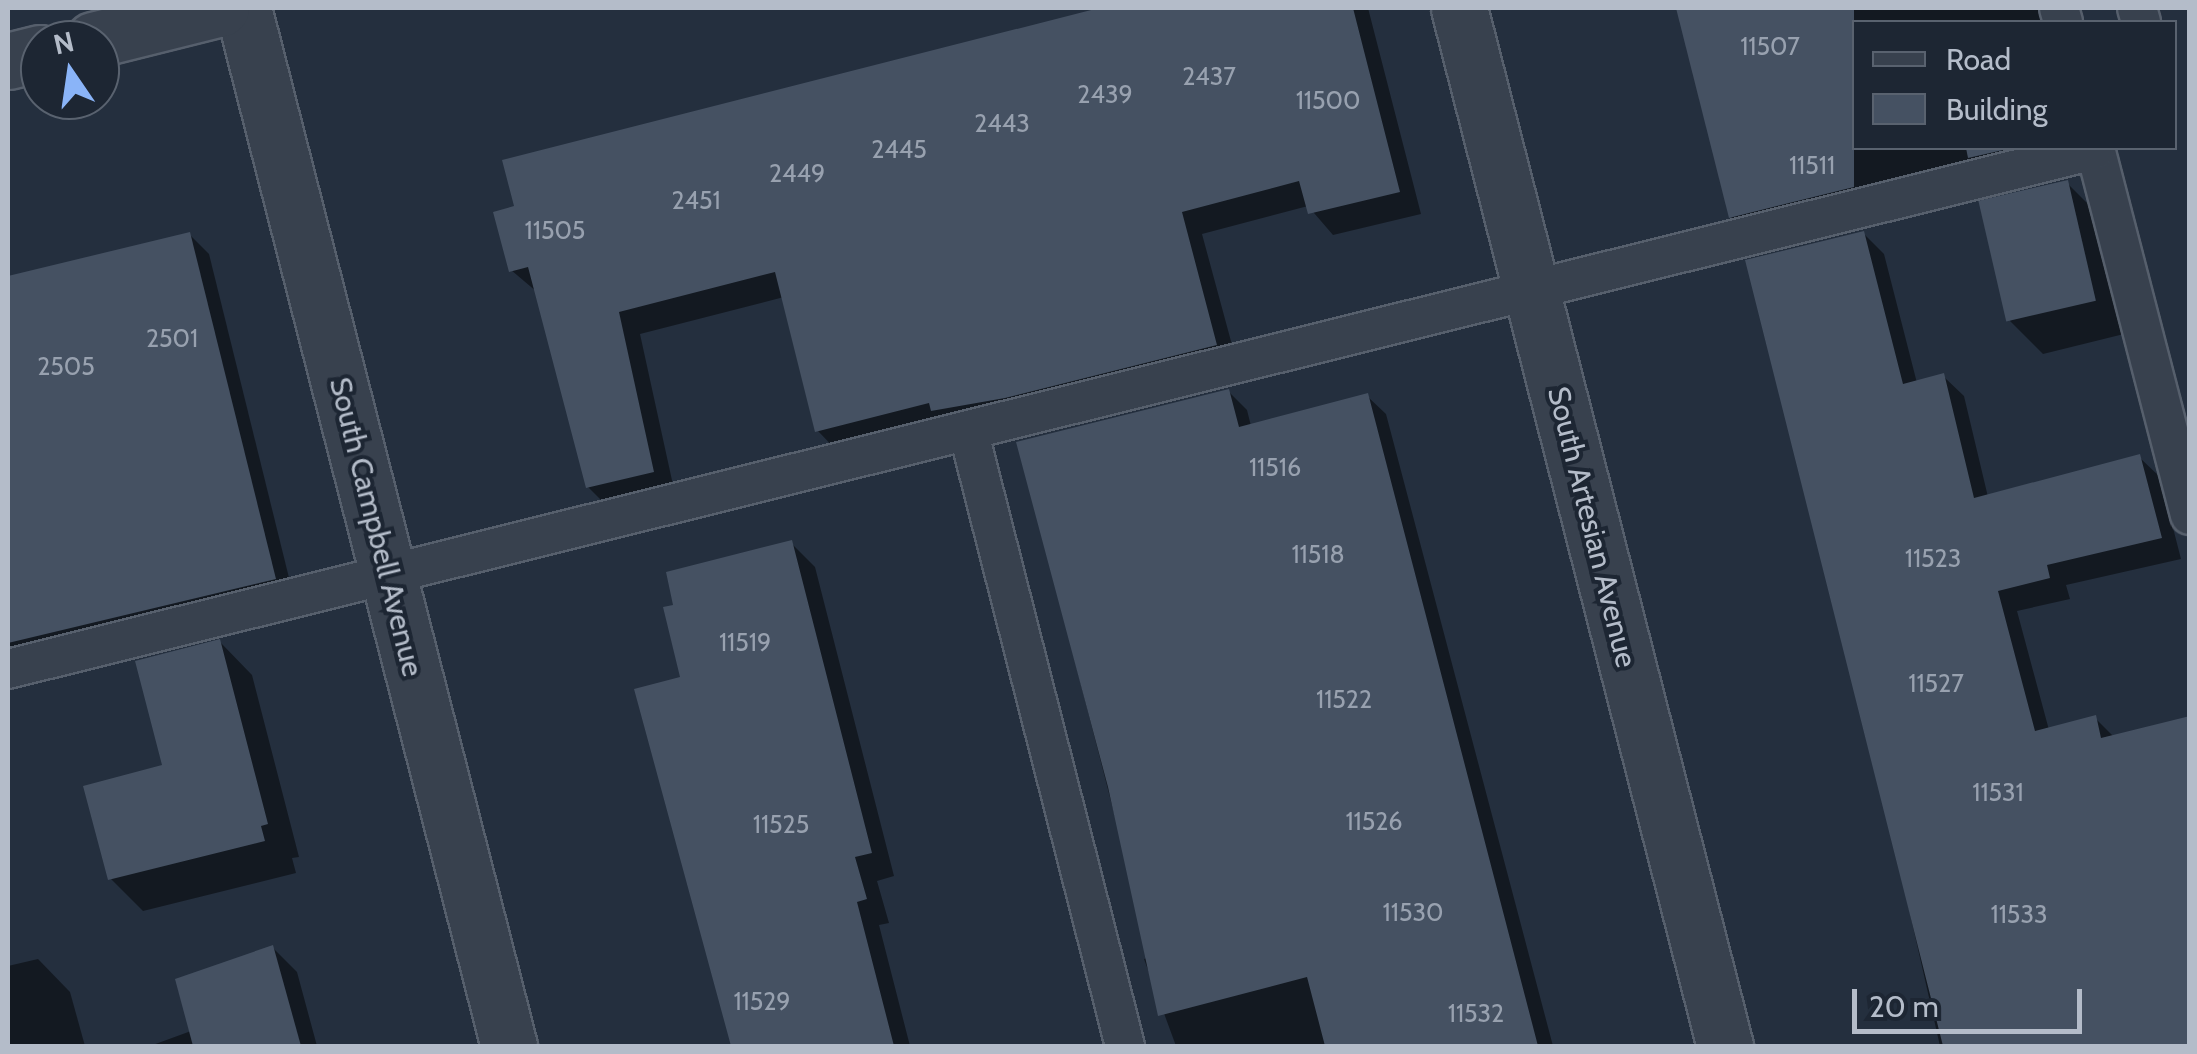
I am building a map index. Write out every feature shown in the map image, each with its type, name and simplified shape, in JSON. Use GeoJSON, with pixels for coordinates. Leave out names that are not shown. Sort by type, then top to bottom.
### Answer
{"type":"FeatureCollection","features":[{"type":"Feature","properties":{"kind":"street"},"geometry":{"type":"LineString","coordinates":[[120,33],[221,8]]}},
{"type":"Feature","properties":{"kind":"street","name":"South Campbell Avenue"},"geometry":{"type":"LineString","coordinates":[[243,8],[509,1046]]}},
{"type":"Feature","properties":{"kind":"street","name":"South Artesian Avenue"},"geometry":{"type":"LineString","coordinates":[[1459,8],[1725,1046]]}},
{"type":"Feature","properties":{"kind":"lane"},"geometry":{"type":"LineString","coordinates":[[8,669],[2091,150]]}},
{"type":"Feature","properties":{"kind":"lane"},"geometry":{"type":"LineString","coordinates":[[2095,150],[2190,515]]}},
{"type":"Feature","properties":{"kind":"lane"},"geometry":{"type":"LineString","coordinates":[[968,430],[1126,1046]]}},
{"type":"Feature","properties":{"kind":"building"},"geometry":{"type":"Polygon","coordinates":[[[1099,8],[1353,8],[1400,192],[1308,214],[1299,181],[1182,212],[1217,345],[1005,398],[931,411],[929,403],[815,432],[775,272],[619,312],[654,472],[586,488],[528,267],[509,272],[493,212],[514,206],[502,160],[1099,8]]]}},
{"type":"Feature","properties":{"kind":"building"},"geometry":{"type":"Polygon","coordinates":[[[1676,8],[1854,8],[1854,187],[1729,218],[1676,8]]]}},
{"type":"Feature","properties":{"kind":"building"},"geometry":{"type":"Polygon","coordinates":[[[1966,150],[2003,150],[1968,158],[1966,150]]]}},
{"type":"Feature","properties":{"kind":"building"},"geometry":{"type":"Polygon","coordinates":[[[2068,180],[2096,301],[2006,322],[1978,201],[2068,180]]]}},
{"type":"Feature","properties":{"kind":"building"},"geometry":{"type":"Polygon","coordinates":[[[1864,231],[1903,384],[1944,373],[1974,498],[2140,454],[2162,538],[2047,565],[2050,578],[1998,591],[2035,731],[2096,715],[2101,738],[2190,716],[2190,1046],[1943,1046],[1745,260],[1864,231]]]}},
{"type":"Feature","properties":{"kind":"building"},"geometry":{"type":"Polygon","coordinates":[[[190,232],[276,579],[8,643],[8,276],[190,232]]]}},
{"type":"Feature","properties":{"kind":"building"},"geometry":{"type":"Polygon","coordinates":[[[1229,389],[1239,427],[1368,393],[1538,1046],[1325,1046],[1307,977],[1158,1016],[1108,787],[1016,442],[1229,389]]]}},
{"type":"Feature","properties":{"kind":"building"},"geometry":{"type":"Polygon","coordinates":[[[792,540],[872,853],[855,857],[867,899],[857,902],[894,1046],[731,1046],[634,689],[680,677],[663,607],[673,605],[666,572],[792,540]]]}},
{"type":"Feature","properties":{"kind":"building"},"geometry":{"type":"Polygon","coordinates":[[[220,639],[268,824],[261,826],[265,841],[108,880],[83,786],[162,765],[135,661],[220,639]]]}},
{"type":"Feature","properties":{"kind":"building"},"geometry":{"type":"Polygon","coordinates":[[[273,945],[301,1046],[193,1046],[175,979],[273,945]]]}}]}
